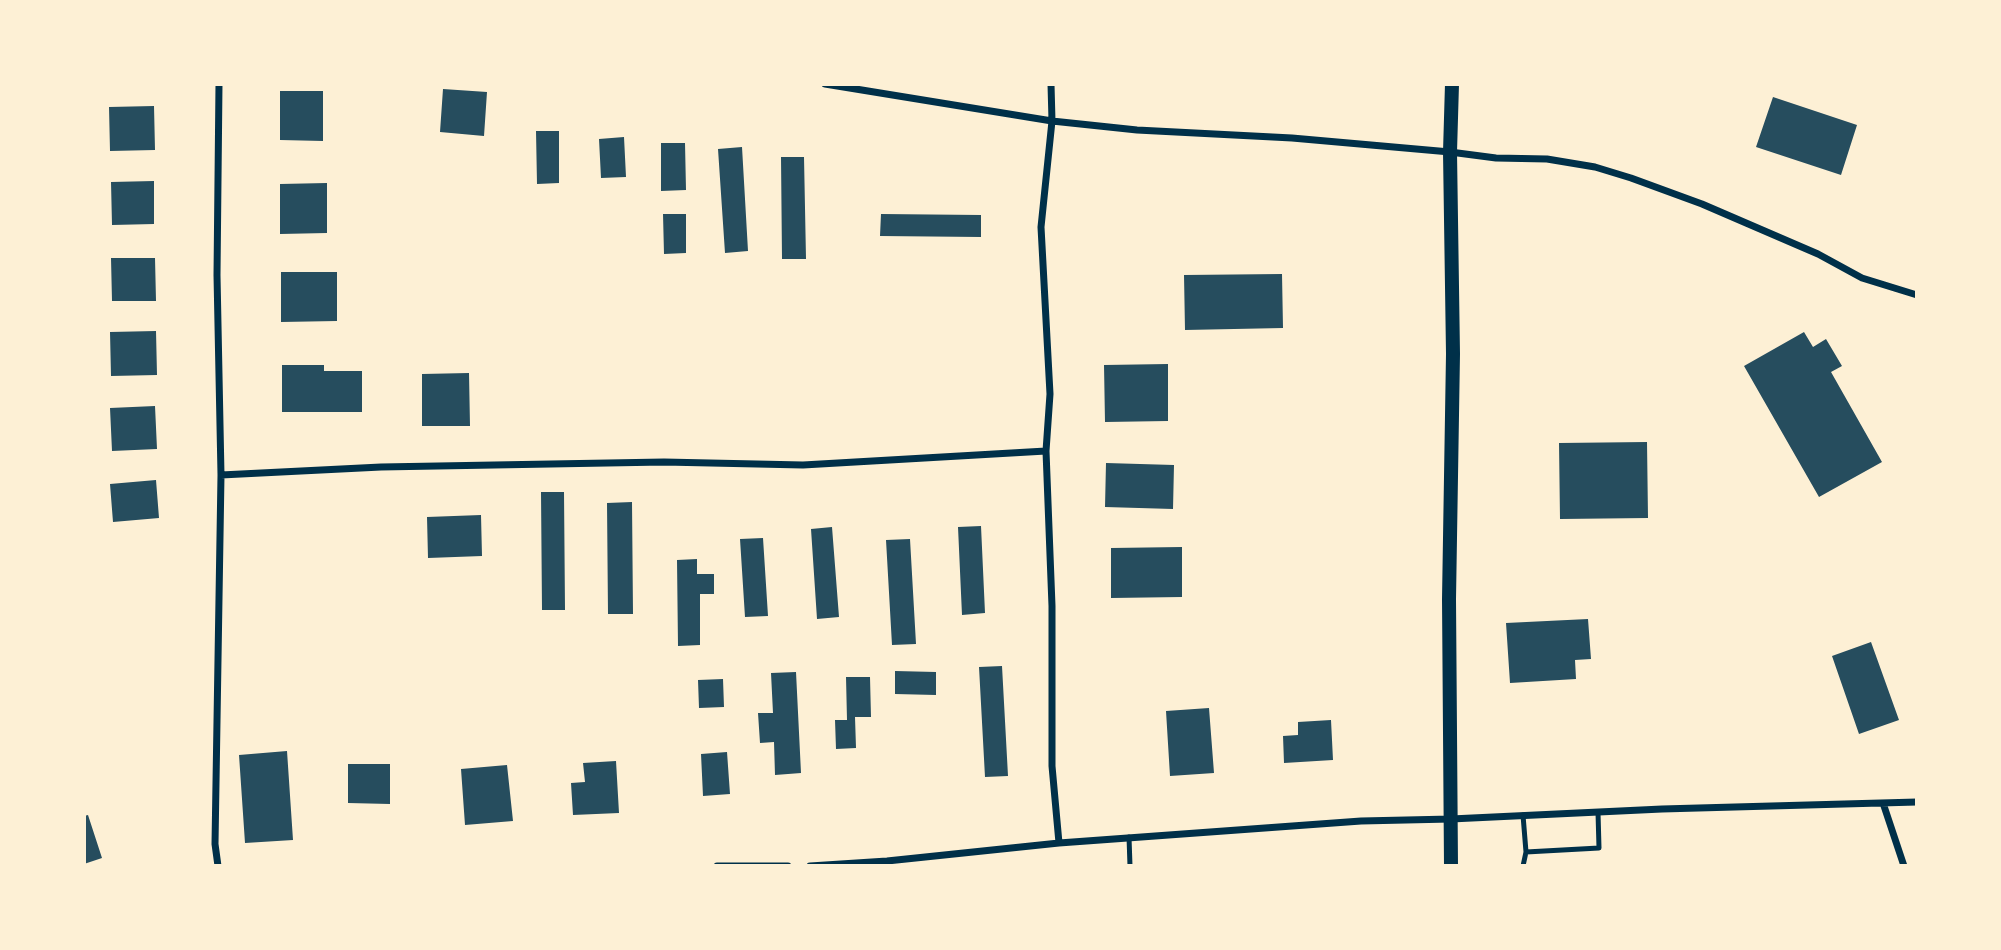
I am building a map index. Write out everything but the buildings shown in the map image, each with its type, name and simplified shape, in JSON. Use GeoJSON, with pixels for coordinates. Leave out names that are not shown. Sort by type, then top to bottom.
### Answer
{"type":"FeatureCollection","features":[{"type":"Feature","properties":{"kind":"main road"},"geometry":{"type":"LineString","coordinates":[[1451,866],[1449,599],[1453,354],[1450,152],[1452,84]]}},
{"type":"Feature","properties":{"kind":"street"},"geometry":{"type":"LineString","coordinates":[[218,866],[215,844],[221,475],[217,275],[219,84]]}},
{"type":"Feature","properties":{"kind":"street"},"geometry":{"type":"LineString","coordinates":[[825,84],[1052,121],[1137,130],[1292,138],[1496,158],[1546,159],[1595,167],[1702,204],[1818,254],[1862,278],[1917,295]]}},
{"type":"Feature","properties":{"kind":"street"},"geometry":{"type":"LineString","coordinates":[[1051,84],[1052,121],[1041,227],[1049,394],[1046,451],[1052,606],[1052,766],[1059,843]]}},
{"type":"Feature","properties":{"kind":"street"},"geometry":{"type":"LineString","coordinates":[[221,475],[382,467],[664,462],[803,465],[1046,451]]}},
{"type":"Feature","properties":{"kind":"street"},"geometry":{"type":"LineString","coordinates":[[810,866],[887,861],[1059,843],[1362,821],[1917,802]]}},
{"type":"Feature","properties":{"kind":"street"},"geometry":{"type":"LineString","coordinates":[[1883,803],[1904,866]]}},
{"type":"Feature","properties":{"kind":"street"},"geometry":{"type":"LineString","coordinates":[[717,866],[788,866]]}},
{"type":"Feature","properties":{"kind":"lane"},"geometry":{"type":"LineString","coordinates":[[1526,852],[1600,848],[1598,812]]}},
{"type":"Feature","properties":{"kind":"lane"},"geometry":{"type":"LineString","coordinates":[[1523,816],[1526,852],[1523,866]]}},
{"type":"Feature","properties":{"kind":"lane"},"geometry":{"type":"LineString","coordinates":[[1129,838],[1130,866]]}}]}
